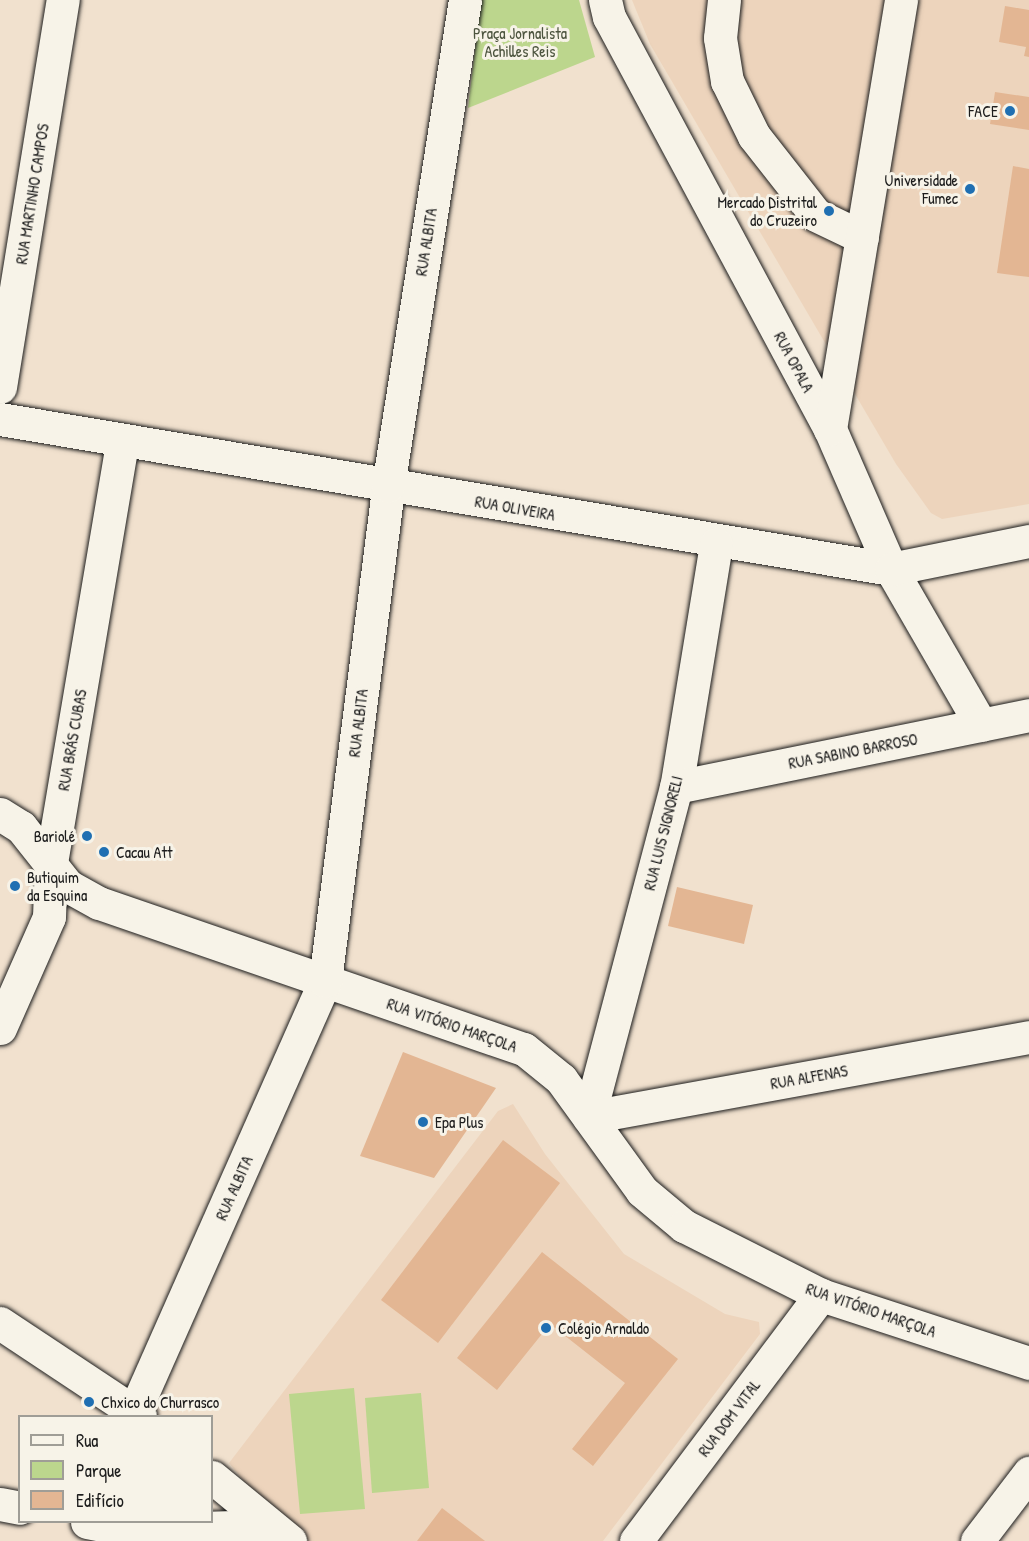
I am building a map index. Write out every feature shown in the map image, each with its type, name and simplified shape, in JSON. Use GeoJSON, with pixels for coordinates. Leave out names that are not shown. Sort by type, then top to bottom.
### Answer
{"type":"FeatureCollection","features":[{"type":"Feature","properties":{"kind":"street","name":"RUA MARTINHO CAMPOS"},"geometry":{"type":"LineString","coordinates":[[0,387],[63,0]]}},
{"type":"Feature","properties":{"kind":"street","name":"RUA ALBITA"},"geometry":{"type":"LineString","coordinates":[[137,1414],[325,981],[388,486],[465,0]]}},
{"type":"Feature","properties":{"kind":"street","name":"RUA OPALA"},"geometry":{"type":"LineString","coordinates":[[605,0],[609,17],[830,429],[891,570],[981,725]]}},
{"type":"Feature","properties":{"kind":"street"},"geometry":{"type":"LineString","coordinates":[[724,0],[720,38],[727,81],[754,135],[816,215],[862,237]]}},
{"type":"Feature","properties":{"kind":"street"},"geometry":{"type":"LineString","coordinates":[[830,429],[901,0]]}},
{"type":"Feature","properties":{"kind":"street","name":"RUA OLIVEIRA"},"geometry":{"type":"LineString","coordinates":[[0,419],[123,444],[388,486],[716,544],[891,570],[1029,541]]}},
{"type":"Feature","properties":{"kind":"street","name":"RUA BRÁS CUBAS"},"geometry":{"type":"LineString","coordinates":[[0,1028],[50,917],[51,863],[123,444]]}},
{"type":"Feature","properties":{"kind":"street","name":"RUA LUIS SIGNORELI"},"geometry":{"type":"LineString","coordinates":[[589,1117],[676,787],[716,544]]}},
{"type":"Feature","properties":{"kind":"street","name":"RUA SABINO BARROSO"},"geometry":{"type":"LineString","coordinates":[[676,787],[1029,715]]}},
{"type":"Feature","properties":{"kind":"street","name":"RUA VITÓRIO MARÇOLA"},"geometry":{"type":"LineString","coordinates":[[0,814],[21,827],[68,886],[99,903],[524,1049],[561,1079],[642,1191],[684,1226],[821,1296],[1029,1363]]}},
{"type":"Feature","properties":{"kind":"street","name":"RUA ALFENAS"},"geometry":{"type":"LineString","coordinates":[[589,1117],[1029,1036]]}},
{"type":"Feature","properties":{"kind":"street","name":"RUA DOM VITAL"},"geometry":{"type":"LineString","coordinates":[[636,1541],[821,1296]]}},
{"type":"Feature","properties":{"kind":"street"},"geometry":{"type":"LineString","coordinates":[[0,1323],[137,1414]]}},
{"type":"Feature","properties":{"kind":"street"},"geometry":{"type":"LineString","coordinates":[[977,1541],[1029,1473]]}},
{"type":"Feature","properties":{"kind":"street"},"geometry":{"type":"LineString","coordinates":[[213,1479],[280,1534]]}},
{"type":"Feature","properties":{"kind":"street"},"geometry":{"type":"LineString","coordinates":[[0,1504],[18,1508]]}},
{"type":"Feature","properties":{"kind":"street"},"geometry":{"type":"LineString","coordinates":[[107,1523],[280,1534]]}},
{"type":"Feature","properties":{"kind":"shaded area"},"geometry":{"type":"Polygon","coordinates":[[[632,0],[1029,0],[1029,504],[942,519],[931,513],[896,464],[650,44],[632,0]]]}},
{"type":"Feature","properties":{"kind":"shaded area","name":"Colégio Arnaldo"},"geometry":{"type":"Polygon","coordinates":[[[513,1104],[545,1154],[624,1254],[725,1314],[759,1322],[760,1334],[603,1541],[303,1541],[279,1525],[229,1463],[498,1111],[513,1104]]]}},
{"type":"Feature","properties":{"kind":"green space","name":"Praça Jornalista Achilles Reis"},"geometry":{"type":"Polygon","coordinates":[[[481,0],[579,0],[595,57],[468,108],[481,0]]]}},
{"type":"Feature","properties":{"kind":"green space"},"geometry":{"type":"Polygon","coordinates":[[[354,1388],[365,1509],[300,1514],[289,1394],[354,1388]]]}},
{"type":"Feature","properties":{"kind":"green space"},"geometry":{"type":"Polygon","coordinates":[[[421,1393],[429,1488],[372,1493],[365,1398],[421,1393]]]}},
{"type":"Feature","properties":{"kind":"building"},"geometry":{"type":"Polygon","coordinates":[[[1005,6],[1029,10],[1029,57],[1024,56],[1026,47],[999,42],[1005,6]]]}},
{"type":"Feature","properties":{"kind":"building","name":"FACE"},"geometry":{"type":"Polygon","coordinates":[[[995,92],[1029,97],[1029,130],[990,124],[995,92]]]}},
{"type":"Feature","properties":{"kind":"building"},"geometry":{"type":"Polygon","coordinates":[[[1013,166],[1029,169],[1029,277],[997,273],[1013,166]]]}},
{"type":"Feature","properties":{"kind":"building"},"geometry":{"type":"Polygon","coordinates":[[[677,887],[753,905],[744,944],[668,926],[677,887]]]}},
{"type":"Feature","properties":{"kind":"building","name":"Epa Plus"},"geometry":{"type":"Polygon","coordinates":[[[403,1052],[496,1088],[434,1178],[360,1156],[403,1052]]]}},
{"type":"Feature","properties":{"kind":"building"},"geometry":{"type":"Polygon","coordinates":[[[503,1140],[560,1183],[438,1343],[381,1300],[503,1140]]]}},
{"type":"Feature","properties":{"kind":"building"},"geometry":{"type":"Polygon","coordinates":[[[542,1252],[678,1359],[593,1466],[572,1449],[625,1383],[550,1324],[497,1390],[457,1358],[542,1252]]]}},
{"type":"Feature","properties":{"kind":"building"},"geometry":{"type":"Polygon","coordinates":[[[442,1508],[485,1541],[417,1541],[442,1508]]]}},
{"type":"Feature","properties":{"kind":"place","name":"FACE"},"geometry":{"type":"Point","coordinates":[1010,111]}},
{"type":"Feature","properties":{"kind":"place","name":"Universidade Fumec"},"geometry":{"type":"Point","coordinates":[970,189]}},
{"type":"Feature","properties":{"kind":"place","name":"Mercado Distrital do Cruzeiro"},"geometry":{"type":"Point","coordinates":[829,211]}},
{"type":"Feature","properties":{"kind":"place","name":"Bariolé"},"geometry":{"type":"Point","coordinates":[87,836]}},
{"type":"Feature","properties":{"kind":"place","name":"Cacau Att"},"geometry":{"type":"Point","coordinates":[104,852]}},
{"type":"Feature","properties":{"kind":"place","name":"Butiquim da Esquina"},"geometry":{"type":"Point","coordinates":[15,886]}},
{"type":"Feature","properties":{"kind":"place","name":"Epa Plus"},"geometry":{"type":"Point","coordinates":[423,1122]}},
{"type":"Feature","properties":{"kind":"place","name":"Colégio Arnaldo"},"geometry":{"type":"Point","coordinates":[546,1328]}},
{"type":"Feature","properties":{"kind":"place","name":"Chxico do Churrasco"},"geometry":{"type":"Point","coordinates":[89,1402]}}]}
